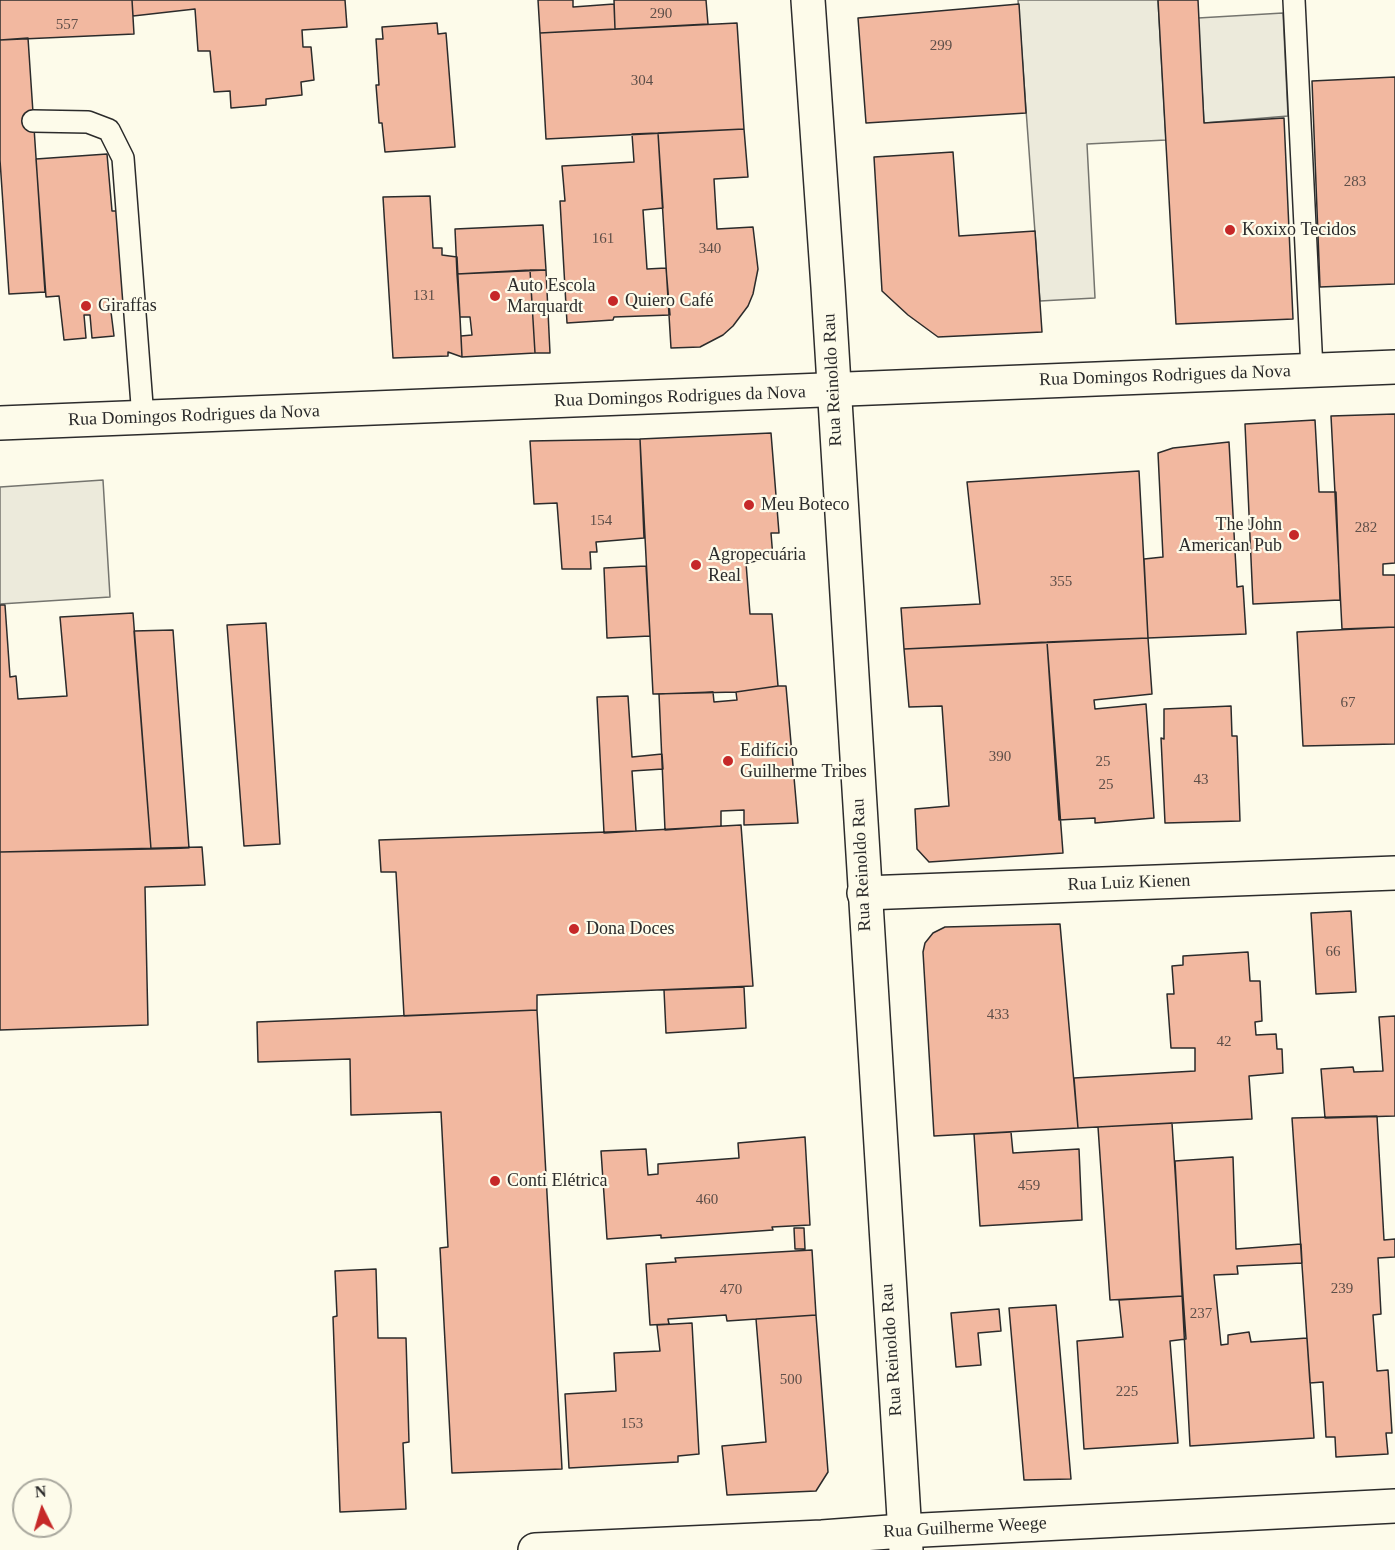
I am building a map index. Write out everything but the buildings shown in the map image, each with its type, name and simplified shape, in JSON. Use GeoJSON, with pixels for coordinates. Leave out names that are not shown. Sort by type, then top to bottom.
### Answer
{"type":"FeatureCollection","features":[{"type":"Feature","properties":{"kind":"street","name":"Rua Reinoldo Rau"},"geometry":{"type":"LineString","coordinates":[[808,0],[904,1540]]}},
{"type":"Feature","properties":{"kind":"street","name":"Rua Domingos Rodrigues da Nova"},"geometry":{"type":"LineString","coordinates":[[0,423],[1395,367]]}},
{"type":"Feature","properties":{"kind":"street","name":"Rua Luiz Kienen"},"geometry":{"type":"LineString","coordinates":[[864,893],[1395,873]]}},
{"type":"Feature","properties":{"kind":"street","name":"Rua Guilherme Weege"},"geometry":{"type":"LineString","coordinates":[[535,1550],[822,1537],[904,1540],[1395,1506]]}},
{"type":"Feature","properties":{"kind":"lane"},"geometry":{"type":"LineString","coordinates":[[1294,0],[1312,370]]}},
{"type":"Feature","properties":{"kind":"lane"},"geometry":{"type":"LineString","coordinates":[[33,121],[88,122],[109,130],[123,158],[143,418]]}},
{"type":"Feature","properties":{"kind":"shaded area"},"geometry":{"type":"Polygon","coordinates":[[[1018,0],[1158,0],[1166,140],[1087,144],[1095,298],[1040,301],[1018,0]]]}},
{"type":"Feature","properties":{"kind":"shaded area"},"geometry":{"type":"Polygon","coordinates":[[[1283,13],[1288,116],[1204,123],[1198,18],[1283,13]]]}},
{"type":"Feature","properties":{"kind":"shaded area"},"geometry":{"type":"Polygon","coordinates":[[[103,480],[110,597],[0,604],[0,487],[103,480]]]}},
{"type":"Feature","properties":{"kind":"place","name":"Koxixo Tecidos"},"geometry":{"type":"Point","coordinates":[1230,230]}},
{"type":"Feature","properties":{"kind":"place","name":"Auto Escola Marquardt"},"geometry":{"type":"Point","coordinates":[495,296]}},
{"type":"Feature","properties":{"kind":"place","name":"Quiero Café"},"geometry":{"type":"Point","coordinates":[613,301]}},
{"type":"Feature","properties":{"kind":"place","name":"Giraffas"},"geometry":{"type":"Point","coordinates":[86,306]}},
{"type":"Feature","properties":{"kind":"place","name":"Meu Boteco"},"geometry":{"type":"Point","coordinates":[749,505]}},
{"type":"Feature","properties":{"kind":"place","name":"The John American Pub"},"geometry":{"type":"Point","coordinates":[1294,535]}},
{"type":"Feature","properties":{"kind":"place","name":"Agropecuária Real"},"geometry":{"type":"Point","coordinates":[696,565]}},
{"type":"Feature","properties":{"kind":"place","name":"Edifício Guilherme Tribes"},"geometry":{"type":"Point","coordinates":[728,761]}},
{"type":"Feature","properties":{"kind":"place","name":"Dona Doces"},"geometry":{"type":"Point","coordinates":[574,929]}},
{"type":"Feature","properties":{"kind":"place","name":"Conti Elétrica"},"geometry":{"type":"Point","coordinates":[495,1181]}}]}
